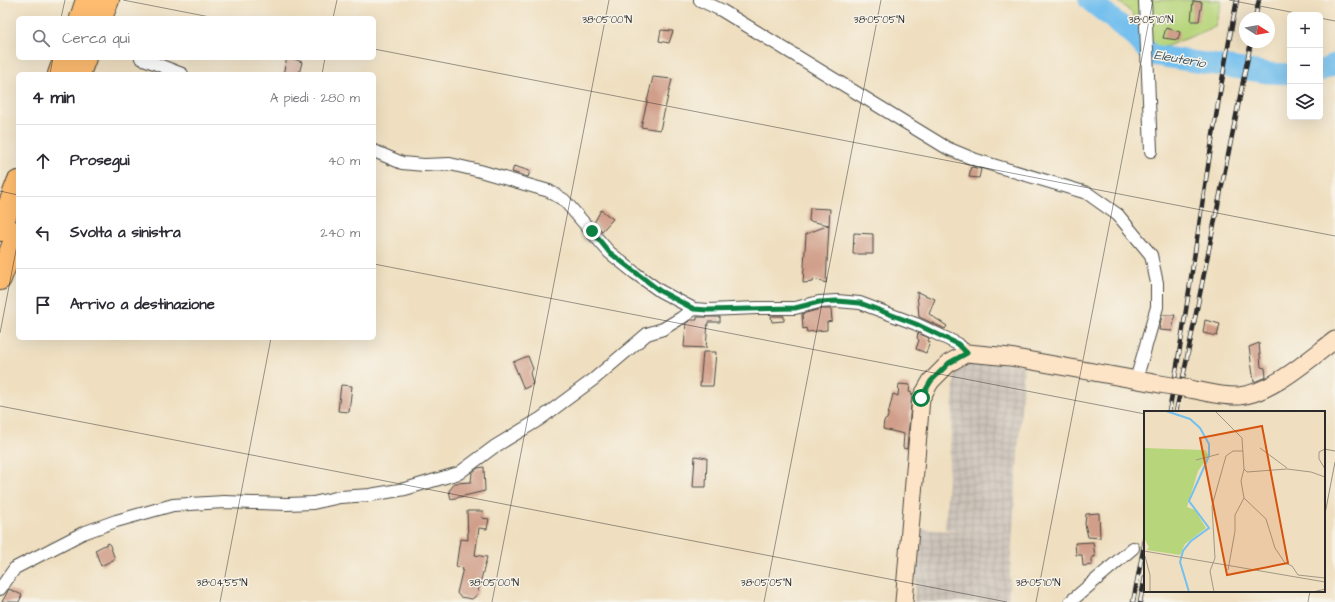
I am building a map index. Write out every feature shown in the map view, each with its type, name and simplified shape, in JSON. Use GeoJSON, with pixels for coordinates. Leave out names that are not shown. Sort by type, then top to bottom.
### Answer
{"type":"FeatureCollection","features":[{"type":"Feature","properties":{"kind":"highway"},"geometry":{"type":"LineString","coordinates":[[82,16],[88,0]]}},
{"type":"Feature","properties":{"kind":"highway"},"geometry":{"type":"LineString","coordinates":[[102,16],[108,0]]}},
{"type":"Feature","properties":{"kind":"highway"},"geometry":{"type":"LineString","coordinates":[[60,72],[64,60]]}},
{"type":"Feature","properties":{"kind":"highway"},"geometry":{"type":"LineString","coordinates":[[80,72],[84,60]]}},
{"type":"Feature","properties":{"kind":"highway"},"geometry":{"type":"LineString","coordinates":[[0,230],[16,187]]}},
{"type":"Feature","properties":{"kind":"highway"},"geometry":{"type":"LineString","coordinates":[[0,279],[16,237]]}},
{"type":"Feature","properties":{"kind":"street"},"geometry":{"type":"LineString","coordinates":[[700,0],[721,10],[948,148],[976,160],[1087,193],[1118,215],[1151,255],[1157,284],[1157,307],[1136,380]]}},
{"type":"Feature","properties":{"kind":"street"},"geometry":{"type":"LineString","coordinates":[[1145,0],[1151,151]]}},
{"type":"Feature","properties":{"kind":"street"},"geometry":{"type":"LineString","coordinates":[[146,60],[177,72]]}},
{"type":"Feature","properties":{"kind":"street"},"geometry":{"type":"LineString","coordinates":[[376,152],[402,163],[424,165],[450,164],[549,191],[564,200],[609,252],[660,291],[694,309],[795,308],[819,302],[837,301],[860,303],[916,324],[958,344],[967,353]]}},
{"type":"Feature","properties":{"kind":"street"},"geometry":{"type":"LineString","coordinates":[[0,589],[14,568],[83,533],[116,521],[173,505],[224,502],[287,504],[313,503],[340,497],[370,495],[405,489],[459,472],[494,447],[540,419],[594,379],[647,334],[675,322],[694,309]]}},
{"type":"Feature","properties":{"kind":"street"},"geometry":{"type":"LineString","coordinates":[[904,602],[921,398],[931,381],[949,363],[967,353],[1010,357],[1224,395],[1239,396],[1259,392],[1285,377],[1335,340]]}},
{"type":"Feature","properties":{"kind":"street"},"geometry":{"type":"LineString","coordinates":[[1070,602],[1133,548]]}},
{"type":"Feature","properties":{"kind":"shaded area"},"geometry":{"type":"Polygon","coordinates":[[[967,362],[1024,365],[1008,602],[914,602],[920,529],[966,532],[945,529],[955,369],[967,362]]]}},
{"type":"Feature","properties":{"kind":"green space"},"geometry":{"type":"Polygon","coordinates":[[[1117,0],[1222,0],[1215,27],[1157,50],[1133,14],[1117,0]]]}},
{"type":"Feature","properties":{"kind":"building"},"geometry":{"type":"Polygon","coordinates":[[[1193,1],[1202,2],[1199,21],[1191,21],[1193,1]]]}},
{"type":"Feature","properties":{"kind":"building"},"geometry":{"type":"Polygon","coordinates":[[[1166,28],[1180,32],[1178,40],[1163,38],[1166,28]]]}},
{"type":"Feature","properties":{"kind":"building"},"geometry":{"type":"Polygon","coordinates":[[[661,30],[673,31],[669,43],[659,41],[661,30]]]}},
{"type":"Feature","properties":{"kind":"building"},"geometry":{"type":"Polygon","coordinates":[[[286,60],[297,60],[302,62],[300,72],[284,72],[286,60]]]}},
{"type":"Feature","properties":{"kind":"building"},"geometry":{"type":"Polygon","coordinates":[[[653,77],[672,79],[660,130],[641,127],[653,77]]]}},
{"type":"Feature","properties":{"kind":"building"},"geometry":{"type":"Polygon","coordinates":[[[514,166],[530,171],[528,177],[512,172],[514,166]]]}},
{"type":"Feature","properties":{"kind":"building"},"geometry":{"type":"Polygon","coordinates":[[[971,167],[981,169],[979,178],[969,177],[971,167]]]}},
{"type":"Feature","properties":{"kind":"building"},"geometry":{"type":"Polygon","coordinates":[[[810,208],[830,209],[829,225],[809,221],[810,208]]]}},
{"type":"Feature","properties":{"kind":"building"},"geometry":{"type":"Polygon","coordinates":[[[601,210],[613,219],[602,231],[594,223],[601,210]]]}},
{"type":"Feature","properties":{"kind":"building"},"geometry":{"type":"Polygon","coordinates":[[[829,225],[826,283],[814,279],[813,282],[803,283],[806,234],[829,225]]]}},
{"type":"Feature","properties":{"kind":"building"},"geometry":{"type":"Polygon","coordinates":[[[854,233],[873,234],[873,254],[853,254],[854,233]]]}},
{"type":"Feature","properties":{"kind":"building"},"geometry":{"type":"Polygon","coordinates":[[[917,292],[935,299],[929,314],[947,326],[945,329],[919,317],[917,292]]]}},
{"type":"Feature","properties":{"kind":"building"},"geometry":{"type":"Polygon","coordinates":[[[820,309],[831,309],[832,321],[827,322],[827,330],[807,332],[806,328],[803,329],[802,314],[820,309]]]}},
{"type":"Feature","properties":{"kind":"building"},"geometry":{"type":"Polygon","coordinates":[[[1162,315],[1175,315],[1172,331],[1159,330],[1162,315]]]}},
{"type":"Feature","properties":{"kind":"building"},"geometry":{"type":"Polygon","coordinates":[[[771,316],[784,316],[784,321],[772,322],[771,316]]]}},
{"type":"Feature","properties":{"kind":"building"},"geometry":{"type":"Polygon","coordinates":[[[697,317],[720,317],[720,322],[708,322],[706,348],[684,347],[686,323],[691,320],[697,320],[697,317]]]}},
{"type":"Feature","properties":{"kind":"building"},"geometry":{"type":"Polygon","coordinates":[[[1205,320],[1220,324],[1217,336],[1203,333],[1205,320]]]}},
{"type":"Feature","properties":{"kind":"building"},"geometry":{"type":"Polygon","coordinates":[[[918,333],[929,338],[928,341],[930,342],[926,353],[916,349],[919,340],[917,338],[918,333]]]}},
{"type":"Feature","properties":{"kind":"building"},"geometry":{"type":"Polygon","coordinates":[[[1259,343],[1261,367],[1265,368],[1266,377],[1254,382],[1249,347],[1259,343]]]}},
{"type":"Feature","properties":{"kind":"building"},"geometry":{"type":"Polygon","coordinates":[[[703,352],[716,352],[713,386],[700,386],[703,352]]]}},
{"type":"Feature","properties":{"kind":"building"},"geometry":{"type":"Polygon","coordinates":[[[528,356],[533,369],[530,373],[533,384],[524,389],[513,362],[528,356]]]}},
{"type":"Feature","properties":{"kind":"building"},"geometry":{"type":"Polygon","coordinates":[[[899,384],[910,385],[909,392],[912,393],[907,449],[903,448],[904,434],[883,429],[884,421],[887,419],[893,394],[898,396],[899,384]]]}},
{"type":"Feature","properties":{"kind":"building"},"geometry":{"type":"Polygon","coordinates":[[[341,385],[352,386],[349,412],[338,411],[341,385]]]}},
{"type":"Feature","properties":{"kind":"building"},"geometry":{"type":"Polygon","coordinates":[[[695,456],[707,458],[706,487],[693,487],[695,456]]]}},
{"type":"Feature","properties":{"kind":"building"},"geometry":{"type":"Polygon","coordinates":[[[484,467],[485,491],[451,499],[449,491],[455,483],[471,482],[472,473],[478,468],[484,467]]]}},
{"type":"Feature","properties":{"kind":"building"},"geometry":{"type":"Polygon","coordinates":[[[467,511],[483,511],[482,518],[489,519],[487,529],[479,528],[475,555],[487,557],[477,595],[472,599],[460,597],[457,593],[463,568],[456,567],[460,539],[468,540],[467,511]]]}},
{"type":"Feature","properties":{"kind":"building"},"geometry":{"type":"Polygon","coordinates":[[[1099,513],[1100,538],[1088,537],[1085,524],[1086,514],[1099,513]]]}},
{"type":"Feature","properties":{"kind":"building"},"geometry":{"type":"Polygon","coordinates":[[[1093,542],[1095,557],[1092,557],[1092,565],[1083,566],[1082,555],[1076,555],[1075,543],[1093,542]]]}},
{"type":"Feature","properties":{"kind":"building"},"geometry":{"type":"Polygon","coordinates":[[[109,543],[115,559],[101,566],[95,550],[109,543]]]}},
{"type":"Feature","properties":{"kind":"building"},"geometry":{"type":"Polygon","coordinates":[[[9,589],[22,595],[19,602],[2,602],[9,589]]]}},
{"type":"Feature","properties":{"kind":"waterway","name":"Eleuterio"},"geometry":{"type":"LineString","coordinates":[[1089,0],[1135,37],[1151,55],[1268,73],[1287,74]]}},
{"type":"Feature","properties":{"kind":"waterway","name":"Eleuterio"},"geometry":{"type":"LineString","coordinates":[[1323,70],[1335,64]]}},
{"type":"Feature","properties":{"kind":"railway"},"geometry":{"type":"LineString","coordinates":[[1169,411],[1218,103],[1237,0]]}},
{"type":"Feature","properties":{"kind":"railway"},"geometry":{"type":"LineString","coordinates":[[1256,12],[1259,0]]}},
{"type":"Feature","properties":{"kind":"railway"},"geometry":{"type":"LineString","coordinates":[[1176,411],[1250,48]]}},
{"type":"Feature","properties":{"kind":"railway"},"geometry":{"type":"LineString","coordinates":[[1133,602],[1144,545]]}},
{"type":"Feature","properties":{"kind":"railway"},"geometry":{"type":"LineString","coordinates":[[1140,602],[1144,582]]}},
{"type":"Feature","properties":{"kind":"route"},"geometry":{"type":"LineString","coordinates":[[592,231],[609,252],[635,273],[660,291],[694,309],[795,308],[819,302],[837,301],[860,303],[916,324],[958,344],[967,353],[949,363],[931,381],[921,398]]}}]}
